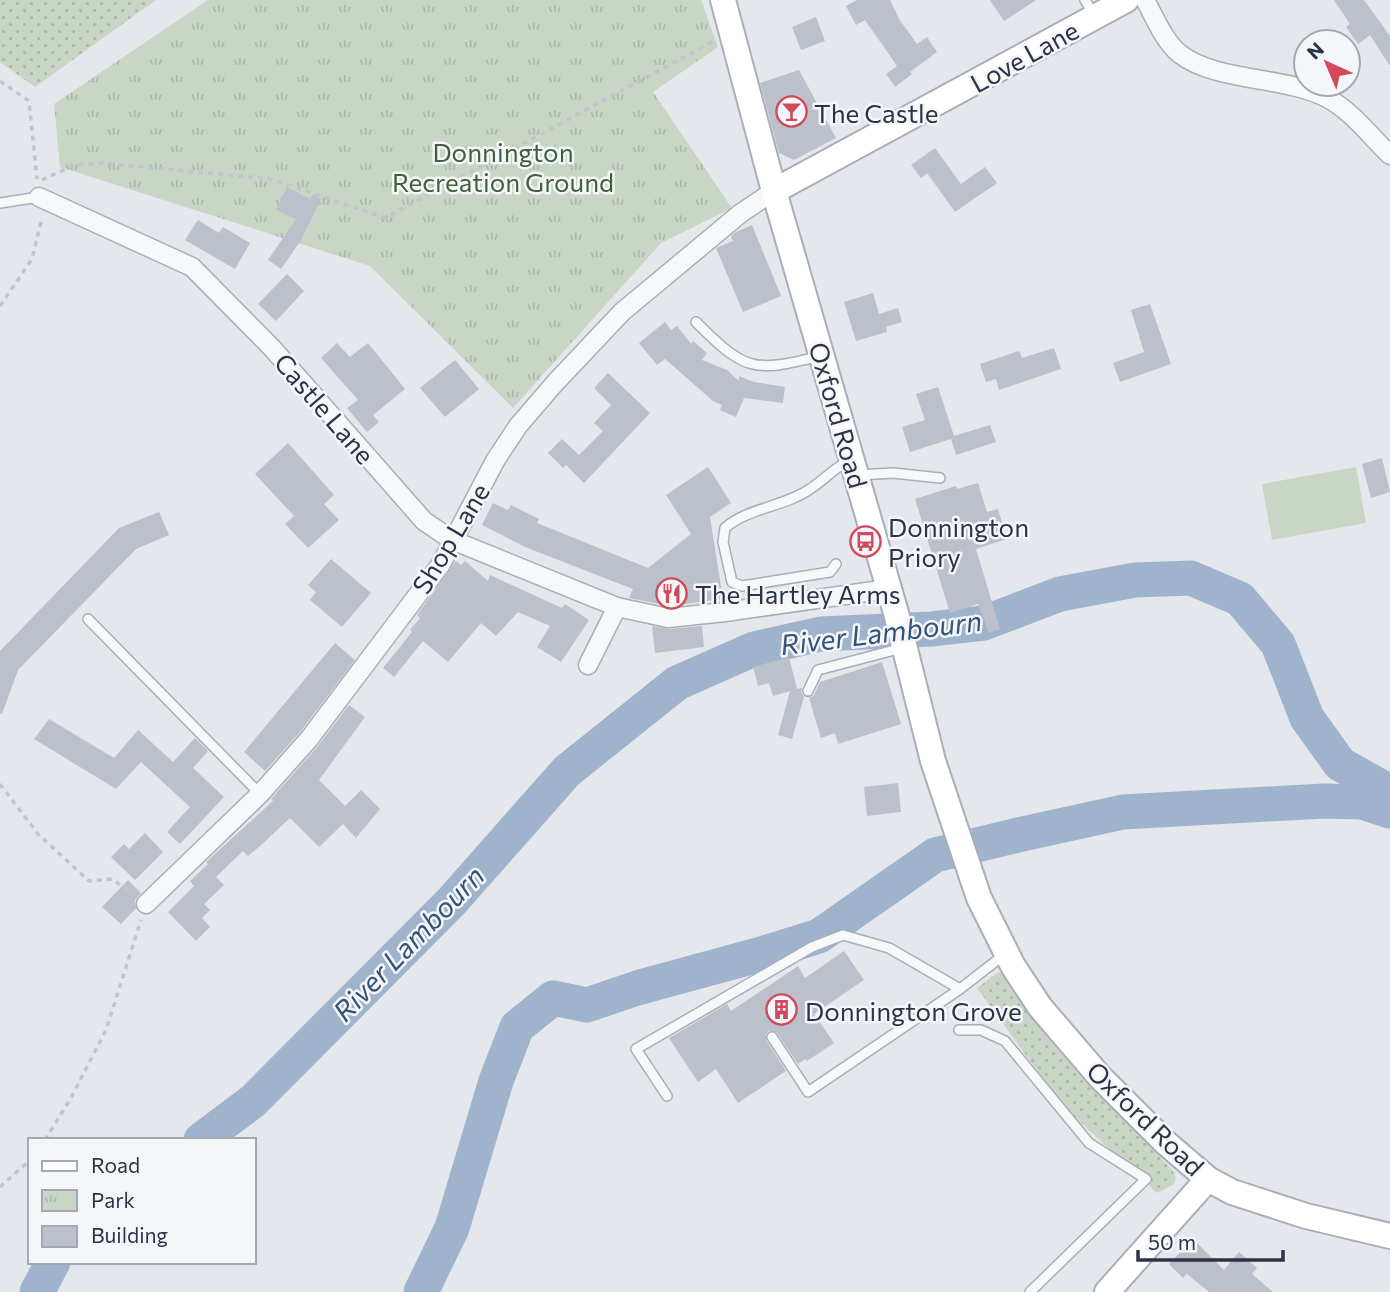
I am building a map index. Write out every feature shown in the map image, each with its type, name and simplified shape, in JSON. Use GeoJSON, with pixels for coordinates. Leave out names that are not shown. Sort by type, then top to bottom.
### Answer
{"type":"FeatureCollection","features":[{"type":"Feature","properties":{"kind":"main road","name":"Oxford Road"},"geometry":{"type":"LineString","coordinates":[[723,0],[774,191],[895,613],[933,761],[979,898],[1007,953],[1040,1007],[1065,1038],[1139,1118],[1208,1179],[1232,1192],[1268,1204],[1390,1236]]}},
{"type":"Feature","properties":{"kind":"main road","name":"Love Lane"},"geometry":{"type":"LineString","coordinates":[[774,191],[1090,9],[1126,0]]}},
{"type":"Feature","properties":{"kind":"main road"},"geometry":{"type":"LineString","coordinates":[[1107,1292],[1208,1179]]}},
{"type":"Feature","properties":{"kind":"street"},"geometry":{"type":"LineString","coordinates":[[1145,0],[1164,35],[1180,54],[1205,66],[1251,79],[1295,86],[1328,98],[1356,119],[1390,155]]}},
{"type":"Feature","properties":{"kind":"street","name":"Shop Lane"},"geometry":{"type":"LineString","coordinates":[[146,904],[260,794],[318,728],[440,564],[495,461],[518,426],[555,383],[622,312],[731,221],[774,191]]}},
{"type":"Feature","properties":{"kind":"street","name":"Castle Lane"},"geometry":{"type":"LineString","coordinates":[[39,197],[192,267],[272,348],[424,521],[452,540],[617,607],[668,618],[888,589]]}},
{"type":"Feature","properties":{"kind":"street"},"geometry":{"type":"LineString","coordinates":[[588,665],[617,607]]}},
{"type":"Feature","properties":{"kind":"lane"},"geometry":{"type":"LineString","coordinates":[[0,203],[39,197]]}},
{"type":"Feature","properties":{"kind":"lane"},"geometry":{"type":"LineString","coordinates":[[696,322],[722,348],[740,360],[754,365],[778,366],[822,355]]}},
{"type":"Feature","properties":{"kind":"lane"},"geometry":{"type":"LineString","coordinates":[[836,564],[830,572],[742,586],[732,582],[723,542],[725,528],[734,519],[762,511],[809,490],[836,467],[940,478]]}},
{"type":"Feature","properties":{"kind":"lane"},"geometry":{"type":"LineString","coordinates":[[88,620],[260,794]]}},
{"type":"Feature","properties":{"kind":"lane"},"geometry":{"type":"LineString","coordinates":[[808,691],[818,670],[903,643]]}},
{"type":"Feature","properties":{"kind":"lane"},"geometry":{"type":"LineString","coordinates":[[667,1096],[636,1049],[812,947],[843,935],[889,948],[960,989]]}},
{"type":"Feature","properties":{"kind":"lane"},"geometry":{"type":"LineString","coordinates":[[772,1037],[808,1092],[960,989],[1007,953]]}},
{"type":"Feature","properties":{"kind":"lane"},"geometry":{"type":"LineString","coordinates":[[959,1030],[981,1030],[1005,1041],[1089,1143],[1146,1179],[1030,1292]]}},
{"type":"Feature","properties":{"kind":"path"},"geometry":{"type":"LineString","coordinates":[[0,81],[29,101],[37,182],[74,165],[101,163],[271,178],[384,218],[732,32]]}},
{"type":"Feature","properties":{"kind":"path"},"geometry":{"type":"LineString","coordinates":[[0,306],[32,259],[43,215],[39,197]]}},
{"type":"Feature","properties":{"kind":"path"},"geometry":{"type":"LineString","coordinates":[[0,784],[38,834],[89,881],[112,878],[146,904],[106,1030],[47,1138]]}},
{"type":"Feature","properties":{"kind":"path"},"geometry":{"type":"LineString","coordinates":[[0,1187],[28,1162]]}},
{"type":"Feature","properties":{"kind":"green space"},"geometry":{"type":"Polygon","coordinates":[[[0,0],[156,0],[35,87],[0,62],[0,0]]]}},
{"type":"Feature","properties":{"kind":"green space","name":"Donnington Recreation Ground"},"geometry":{"type":"Polygon","coordinates":[[[208,0],[701,0],[718,47],[653,92],[732,208],[661,243],[513,408],[370,266],[60,167],[54,104],[208,0]]]}},
{"type":"Feature","properties":{"kind":"green space"},"geometry":{"type":"Polygon","coordinates":[[[1356,467],[1366,523],[1272,540],[1262,484],[1356,467]]]}},
{"type":"Feature","properties":{"kind":"green space"},"geometry":{"type":"Polygon","coordinates":[[[1003,972],[1078,1070],[1173,1171],[1176,1178],[1174,1184],[1157,1193],[1063,1106],[977,988],[997,973],[1003,972]]]}},
{"type":"Feature","properties":{"kind":"building"},"geometry":{"type":"Polygon","coordinates":[[[857,0],[890,0],[899,19],[917,44],[927,37],[937,52],[895,87],[886,74],[897,66],[865,20],[856,25],[846,6],[857,0]]]}},
{"type":"Feature","properties":{"kind":"building"},"geometry":{"type":"Polygon","coordinates":[[[990,0],[1036,0],[1004,21],[990,0]]]}},
{"type":"Feature","properties":{"kind":"building"},"geometry":{"type":"Polygon","coordinates":[[[1334,0],[1364,0],[1390,36],[1390,66],[1370,35],[1362,41],[1362,28],[1347,28],[1350,24],[1334,0]]]}},
{"type":"Feature","properties":{"kind":"building"},"geometry":{"type":"Polygon","coordinates":[[[816,17],[825,41],[801,50],[792,27],[816,17]]]}},
{"type":"Feature","properties":{"kind":"building","name":"The Castle"},"geometry":{"type":"Polygon","coordinates":[[[799,70],[836,138],[794,160],[779,153],[760,83],[799,70]]]}},
{"type":"Feature","properties":{"kind":"building"},"geometry":{"type":"Polygon","coordinates":[[[935,148],[961,184],[985,167],[997,183],[955,212],[927,173],[921,178],[911,165],[935,148]]]}},
{"type":"Feature","properties":{"kind":"building"},"geometry":{"type":"Polygon","coordinates":[[[287,187],[310,199],[313,194],[321,199],[301,240],[281,269],[268,260],[296,219],[276,210],[287,187]]]}},
{"type":"Feature","properties":{"kind":"building"},"geometry":{"type":"Polygon","coordinates":[[[198,220],[219,233],[223,227],[250,243],[235,269],[185,240],[198,220]]]}},
{"type":"Feature","properties":{"kind":"building"},"geometry":{"type":"Polygon","coordinates":[[[752,225],[781,296],[743,312],[716,248],[733,241],[731,236],[752,225]]]}},
{"type":"Feature","properties":{"kind":"building"},"geometry":{"type":"Polygon","coordinates":[[[287,274],[304,291],[276,321],[258,304],[287,274]]]}},
{"type":"Feature","properties":{"kind":"building"},"geometry":{"type":"Polygon","coordinates":[[[873,293],[879,314],[898,308],[902,322],[886,327],[887,332],[856,341],[844,302],[873,293]]]}},
{"type":"Feature","properties":{"kind":"building"},"geometry":{"type":"Polygon","coordinates":[[[1150,304],[1171,364],[1120,382],[1113,363],[1144,352],[1131,310],[1150,304]]]}},
{"type":"Feature","properties":{"kind":"building"},"geometry":{"type":"Polygon","coordinates":[[[665,322],[671,330],[677,326],[691,344],[693,341],[707,353],[702,360],[727,370],[739,381],[739,376],[754,382],[785,387],[783,403],[744,398],[736,417],[720,410],[722,405],[713,401],[665,359],[657,365],[639,343],[665,322]]]}},
{"type":"Feature","properties":{"kind":"building"},"geometry":{"type":"Polygon","coordinates":[[[337,343],[350,357],[368,343],[405,389],[373,415],[379,422],[367,432],[347,408],[358,400],[321,358],[337,343]]]}},
{"type":"Feature","properties":{"kind":"building"},"geometry":{"type":"Polygon","coordinates":[[[1054,348],[1061,369],[999,390],[996,379],[986,382],[980,364],[1019,351],[1022,358],[1054,348]]]}},
{"type":"Feature","properties":{"kind":"building"},"geometry":{"type":"Polygon","coordinates":[[[455,360],[479,389],[445,417],[420,388],[455,360]]]}},
{"type":"Feature","properties":{"kind":"building"},"geometry":{"type":"Polygon","coordinates":[[[608,373],[650,413],[584,483],[566,465],[563,468],[548,453],[562,439],[579,455],[603,431],[594,423],[611,405],[594,388],[608,373]]]}},
{"type":"Feature","properties":{"kind":"building"},"geometry":{"type":"Polygon","coordinates":[[[938,387],[954,436],[990,425],[996,442],[956,455],[951,439],[910,452],[902,427],[925,420],[916,394],[938,387]]]}},
{"type":"Feature","properties":{"kind":"building"},"geometry":{"type":"Polygon","coordinates":[[[288,443],[334,495],[324,504],[339,520],[308,548],[285,524],[294,516],[255,474],[288,443]]]}},
{"type":"Feature","properties":{"kind":"building"},"geometry":{"type":"Polygon","coordinates":[[[1382,458],[1390,492],[1371,498],[1362,464],[1382,458]]]}},
{"type":"Feature","properties":{"kind":"building"},"geometry":{"type":"Polygon","coordinates":[[[708,467],[731,503],[710,517],[723,599],[669,606],[629,598],[633,589],[525,547],[482,525],[493,503],[508,510],[511,505],[539,519],[537,523],[648,568],[691,534],[666,495],[708,467]]]}},
{"type":"Feature","properties":{"kind":"building"},"geometry":{"type":"Polygon","coordinates":[[[978,483],[987,512],[998,509],[1007,539],[976,549],[1000,629],[989,633],[978,604],[950,613],[915,499],[956,486],[957,489],[978,483]]]}},
{"type":"Feature","properties":{"kind":"building"},"geometry":{"type":"Polygon","coordinates":[[[159,512],[169,535],[136,549],[18,670],[2,714],[0,713],[0,651],[119,528],[159,512]]]}},
{"type":"Feature","properties":{"kind":"building"},"geometry":{"type":"Polygon","coordinates":[[[331,559],[371,593],[342,627],[310,600],[316,592],[308,585],[331,559]]]}},
{"type":"Feature","properties":{"kind":"building"},"geometry":{"type":"Polygon","coordinates":[[[456,561],[461,565],[465,561],[488,581],[490,575],[562,608],[565,604],[589,620],[561,662],[537,647],[550,626],[518,612],[496,636],[481,623],[448,662],[423,641],[394,677],[383,668],[412,632],[410,630],[420,618],[417,615],[456,561]]]}},
{"type":"Feature","properties":{"kind":"building"},"geometry":{"type":"Polygon","coordinates":[[[652,626],[669,629],[702,626],[704,647],[655,653],[652,626]]]}},
{"type":"Feature","properties":{"kind":"building"},"geometry":{"type":"Polygon","coordinates":[[[335,643],[355,660],[300,732],[265,771],[244,752],[335,643]]]}},
{"type":"Feature","properties":{"kind":"building"},"geometry":{"type":"Polygon","coordinates":[[[789,657],[797,689],[802,688],[804,697],[792,739],[778,735],[790,691],[773,696],[769,683],[758,686],[753,667],[789,657]]]}},
{"type":"Feature","properties":{"kind":"building"},"geometry":{"type":"Polygon","coordinates":[[[882,662],[901,724],[838,744],[835,733],[821,738],[809,698],[814,695],[820,682],[882,662]]]}},
{"type":"Feature","properties":{"kind":"building"},"geometry":{"type":"Polygon","coordinates":[[[349,705],[365,717],[319,780],[345,806],[361,790],[380,809],[356,838],[343,824],[319,847],[290,818],[248,856],[243,851],[216,877],[224,885],[204,904],[210,910],[202,918],[210,927],[196,941],[168,912],[194,886],[190,881],[208,864],[206,862],[273,801],[271,799],[318,746],[349,705]]]}},
{"type":"Feature","properties":{"kind":"building"},"geometry":{"type":"Polygon","coordinates":[[[49,719],[114,758],[138,730],[173,762],[195,738],[208,751],[193,768],[224,797],[180,844],[167,832],[190,807],[141,762],[116,789],[34,739],[49,719]]]}},
{"type":"Feature","properties":{"kind":"building"},"geometry":{"type":"Polygon","coordinates":[[[898,783],[901,812],[867,816],[864,787],[898,783]]]}},
{"type":"Feature","properties":{"kind":"building"},"geometry":{"type":"Polygon","coordinates":[[[145,833],[163,852],[135,880],[111,857],[124,844],[129,849],[145,833]]]}},
{"type":"Feature","properties":{"kind":"building"},"geometry":{"type":"Polygon","coordinates":[[[128,880],[141,893],[135,900],[136,908],[121,924],[102,907],[128,880]]]}},
{"type":"Feature","properties":{"kind":"building"},"geometry":{"type":"Polygon","coordinates":[[[844,951],[864,980],[814,1014],[834,1043],[798,1064],[777,1033],[769,1031],[766,1040],[786,1071],[738,1103],[716,1069],[698,1082],[669,1038],[727,1004],[731,1011],[798,966],[805,978],[844,951]]]}},
{"type":"Feature","properties":{"kind":"building"},"geometry":{"type":"Polygon","coordinates":[[[1193,1239],[1224,1270],[1239,1252],[1257,1268],[1252,1274],[1273,1292],[1209,1292],[1187,1274],[1183,1278],[1169,1264],[1193,1239]]]}},
{"type":"Feature","properties":{"kind":"waterway","name":"River Lambourn"},"geometry":{"type":"LineString","coordinates":[[204,1138],[253,1101],[452,901],[567,771],[677,683],[754,649],[821,634],[931,629],[984,623],[1060,594],[1135,580],[1191,578],[1240,599],[1278,644],[1307,718],[1340,764],[1390,792]]}},
{"type":"Feature","properties":{"kind":"waterway"},"geometry":{"type":"LineString","coordinates":[[421,1292],[452,1228],[496,1081],[517,1027],[553,998],[587,1005],[819,936],[935,855],[1018,835],[1123,812],[1324,801],[1362,802],[1390,811]]}},
{"type":"Feature","properties":{"kind":"waterway","name":"River Lambourn"},"geometry":{"type":"LineString","coordinates":[[37,1292],[52,1264]]}},
{"type":"Feature","properties":{"kind":"place","name":"The Castle"},"geometry":{"type":"Point","coordinates":[791,112]}},
{"type":"Feature","properties":{"kind":"place","name":"Donnington Priory"},"geometry":{"type":"Point","coordinates":[865,541]}},
{"type":"Feature","properties":{"kind":"place","name":"The Hartley Arms"},"geometry":{"type":"Point","coordinates":[672,593]}},
{"type":"Feature","properties":{"kind":"place","name":"Donnington Grove"},"geometry":{"type":"Point","coordinates":[782,1010]}}]}
